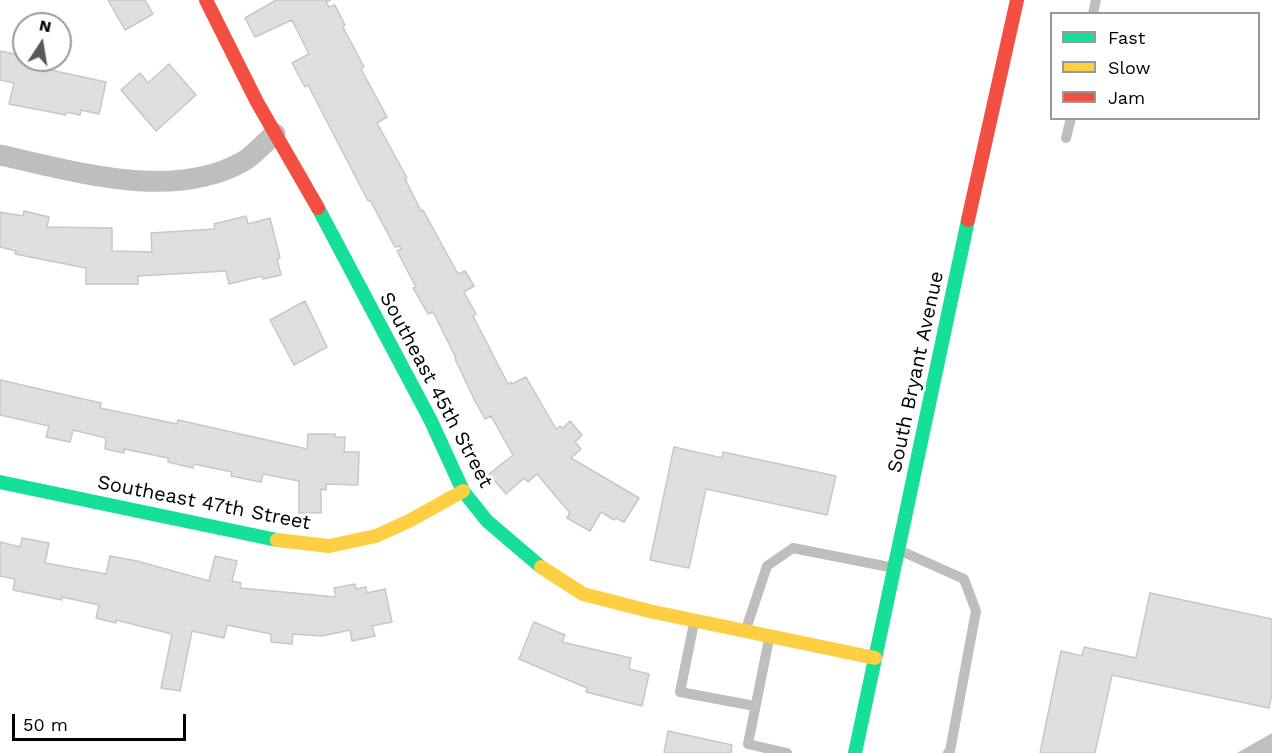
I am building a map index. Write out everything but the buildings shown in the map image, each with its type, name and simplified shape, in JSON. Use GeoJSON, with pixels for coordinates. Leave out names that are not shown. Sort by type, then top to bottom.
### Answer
{"type":"FeatureCollection","features":[{"type":"Feature","properties":{"kind":"street","name":"Southeast 45th Street"},"geometry":{"type":"LineString","coordinates":[[206,0],[257,102],[306,184],[430,421],[463,491],[487,521],[538,566],[583,594],[875,658]]}},
{"type":"Feature","properties":{"kind":"street","name":"South Bryant Avenue"},"geometry":{"type":"LineString","coordinates":[[855,753],[1017,0]]}},
{"type":"Feature","properties":{"kind":"street"},"geometry":{"type":"LineString","coordinates":[[0,155],[113,179],[171,180],[211,175],[236,164],[275,134]]}},
{"type":"Feature","properties":{"kind":"street","name":"Southeast 47th Street"},"geometry":{"type":"LineString","coordinates":[[0,482],[264,538],[329,546],[376,536],[409,522],[463,491]]}},
{"type":"Feature","properties":{"kind":"lane"},"geometry":{"type":"LineString","coordinates":[[1066,138],[1070,120]]}},
{"type":"Feature","properties":{"kind":"lane"},"geometry":{"type":"LineString","coordinates":[[746,631],[766,566],[793,548],[894,568]]}},
{"type":"Feature","properties":{"kind":"lane"},"geometry":{"type":"LineString","coordinates":[[898,550],[964,579],[976,611],[948,753]]}},
{"type":"Feature","properties":{"kind":"lane"},"geometry":{"type":"LineString","coordinates":[[694,620],[680,692],[756,706]]}},
{"type":"Feature","properties":{"kind":"lane"},"geometry":{"type":"LineString","coordinates":[[769,636],[748,744],[787,753]]}},
{"type":"Feature","properties":{"kind":"shaded area"},"geometry":{"type":"Polygon","coordinates":[[[1272,733],[1272,753],[1237,753],[1272,733]]]}},
{"type":"Feature","properties":{"kind":"traffic: fast"},"geometry":{"type":"LineString","coordinates":[[318,208],[431,421],[463,491],[487,521],[541,567]]}},
{"type":"Feature","properties":{"kind":"traffic: fast"},"geometry":{"type":"LineString","coordinates":[[855,753],[968,220]]}},
{"type":"Feature","properties":{"kind":"traffic: fast"},"geometry":{"type":"LineString","coordinates":[[0,482],[277,540]]}},
{"type":"Feature","properties":{"kind":"traffic: slow"},"geometry":{"type":"LineString","coordinates":[[277,540],[329,546],[376,536],[409,521],[463,491]]}},
{"type":"Feature","properties":{"kind":"traffic: slow"},"geometry":{"type":"LineString","coordinates":[[541,567],[583,594],[649,611],[875,658]]}},
{"type":"Feature","properties":{"kind":"traffic: jam"},"geometry":{"type":"LineString","coordinates":[[206,0],[257,102],[318,208]]}},
{"type":"Feature","properties":{"kind":"traffic: jam"},"geometry":{"type":"LineString","coordinates":[[968,220],[1017,0]]}}]}
